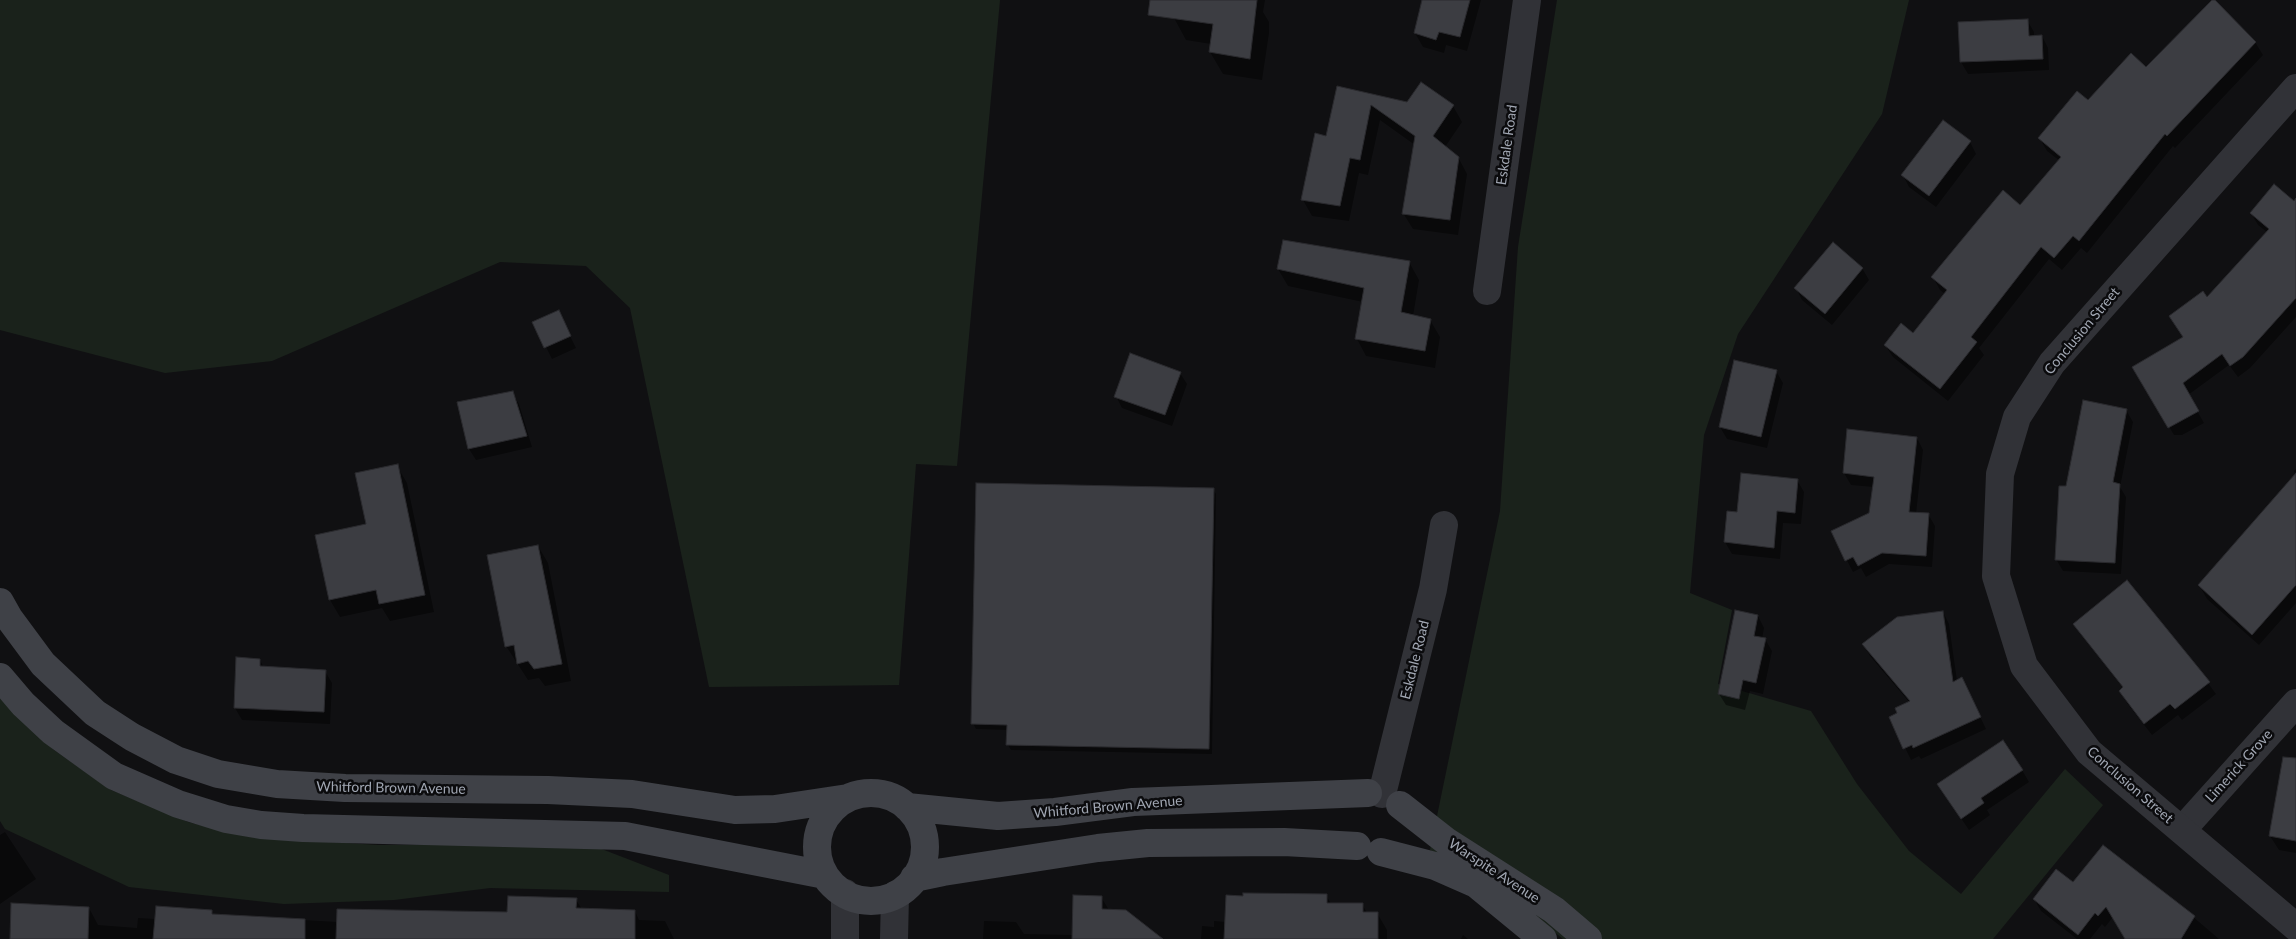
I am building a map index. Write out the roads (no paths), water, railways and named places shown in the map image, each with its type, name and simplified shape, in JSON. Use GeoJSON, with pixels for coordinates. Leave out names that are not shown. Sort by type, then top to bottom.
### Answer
{"type":"FeatureCollection","features":[{"type":"Feature","properties":{"kind":"main road","name":"Whitford Brown Avenue"},"geometry":{"type":"LineString","coordinates":[[0,602],[9,618],[43,664],[95,713],[132,737],[176,760],[218,774],[277,784],[345,788],[548,790],[632,794],[735,810],[775,809],[848,798]]}},
{"type":"Feature","properties":{"kind":"main road"},"geometry":{"type":"LineString","coordinates":[[0,677],[23,704],[52,732],[114,776],[178,804],[226,818],[261,825],[303,828],[625,836],[825,875]]}},
{"type":"Feature","properties":{"kind":"main road"},"geometry":{"type":"LineString","coordinates":[[905,886],[924,854],[924,837],[918,820],[907,807],[883,794],[865,793],[848,798],[833,808],[819,831],[817,849],[821,867],[830,882],[845,893],[870,900],[943,872],[1098,848],[1148,843],[1284,842],[1369,849],[1396,845],[1405,831],[1405,814],[1383,797],[1353,803],[1346,819],[1347,831],[1369,849]]}},
{"type":"Feature","properties":{"kind":"main road","name":"Whitford Brown Avenue"},"geometry":{"type":"LineString","coordinates":[[907,807],[998,816],[1055,812],[1133,802],[1383,797]]}},
{"type":"Feature","properties":{"kind":"main road","name":"Warspite Avenue"},"geometry":{"type":"LineString","coordinates":[[1383,797],[1446,841],[1554,910],[1588,939]]}},
{"type":"Feature","properties":{"kind":"main road","name":"Warspite Avenue"},"geometry":{"type":"LineString","coordinates":[[1369,849],[1435,866],[1476,884],[1543,939]]}},
{"type":"Feature","properties":{"kind":"street","name":"Eskdale Road"},"geometry":{"type":"LineString","coordinates":[[1488,291],[1527,0]]}},
{"type":"Feature","properties":{"kind":"street","name":"Conclusion Street"},"geometry":{"type":"LineString","coordinates":[[2296,88],[2052,363],[2018,417],[2000,474],[1996,576],[2024,666],[2089,752],[2296,928]]}},
{"type":"Feature","properties":{"kind":"street","name":"Eskdale Road"},"geometry":{"type":"LineString","coordinates":[[1383,797],[1433,589],[1444,525]]}},
{"type":"Feature","properties":{"kind":"street","name":"Limerick Grove"},"geometry":{"type":"LineString","coordinates":[[2182,830],[2296,703]]}},
{"type":"Feature","properties":{"kind":"street"},"geometry":{"type":"LineString","coordinates":[[894,939],[905,886]]}},
{"type":"Feature","properties":{"kind":"street"},"geometry":{"type":"LineString","coordinates":[[844,939],[845,893]]}}]}
